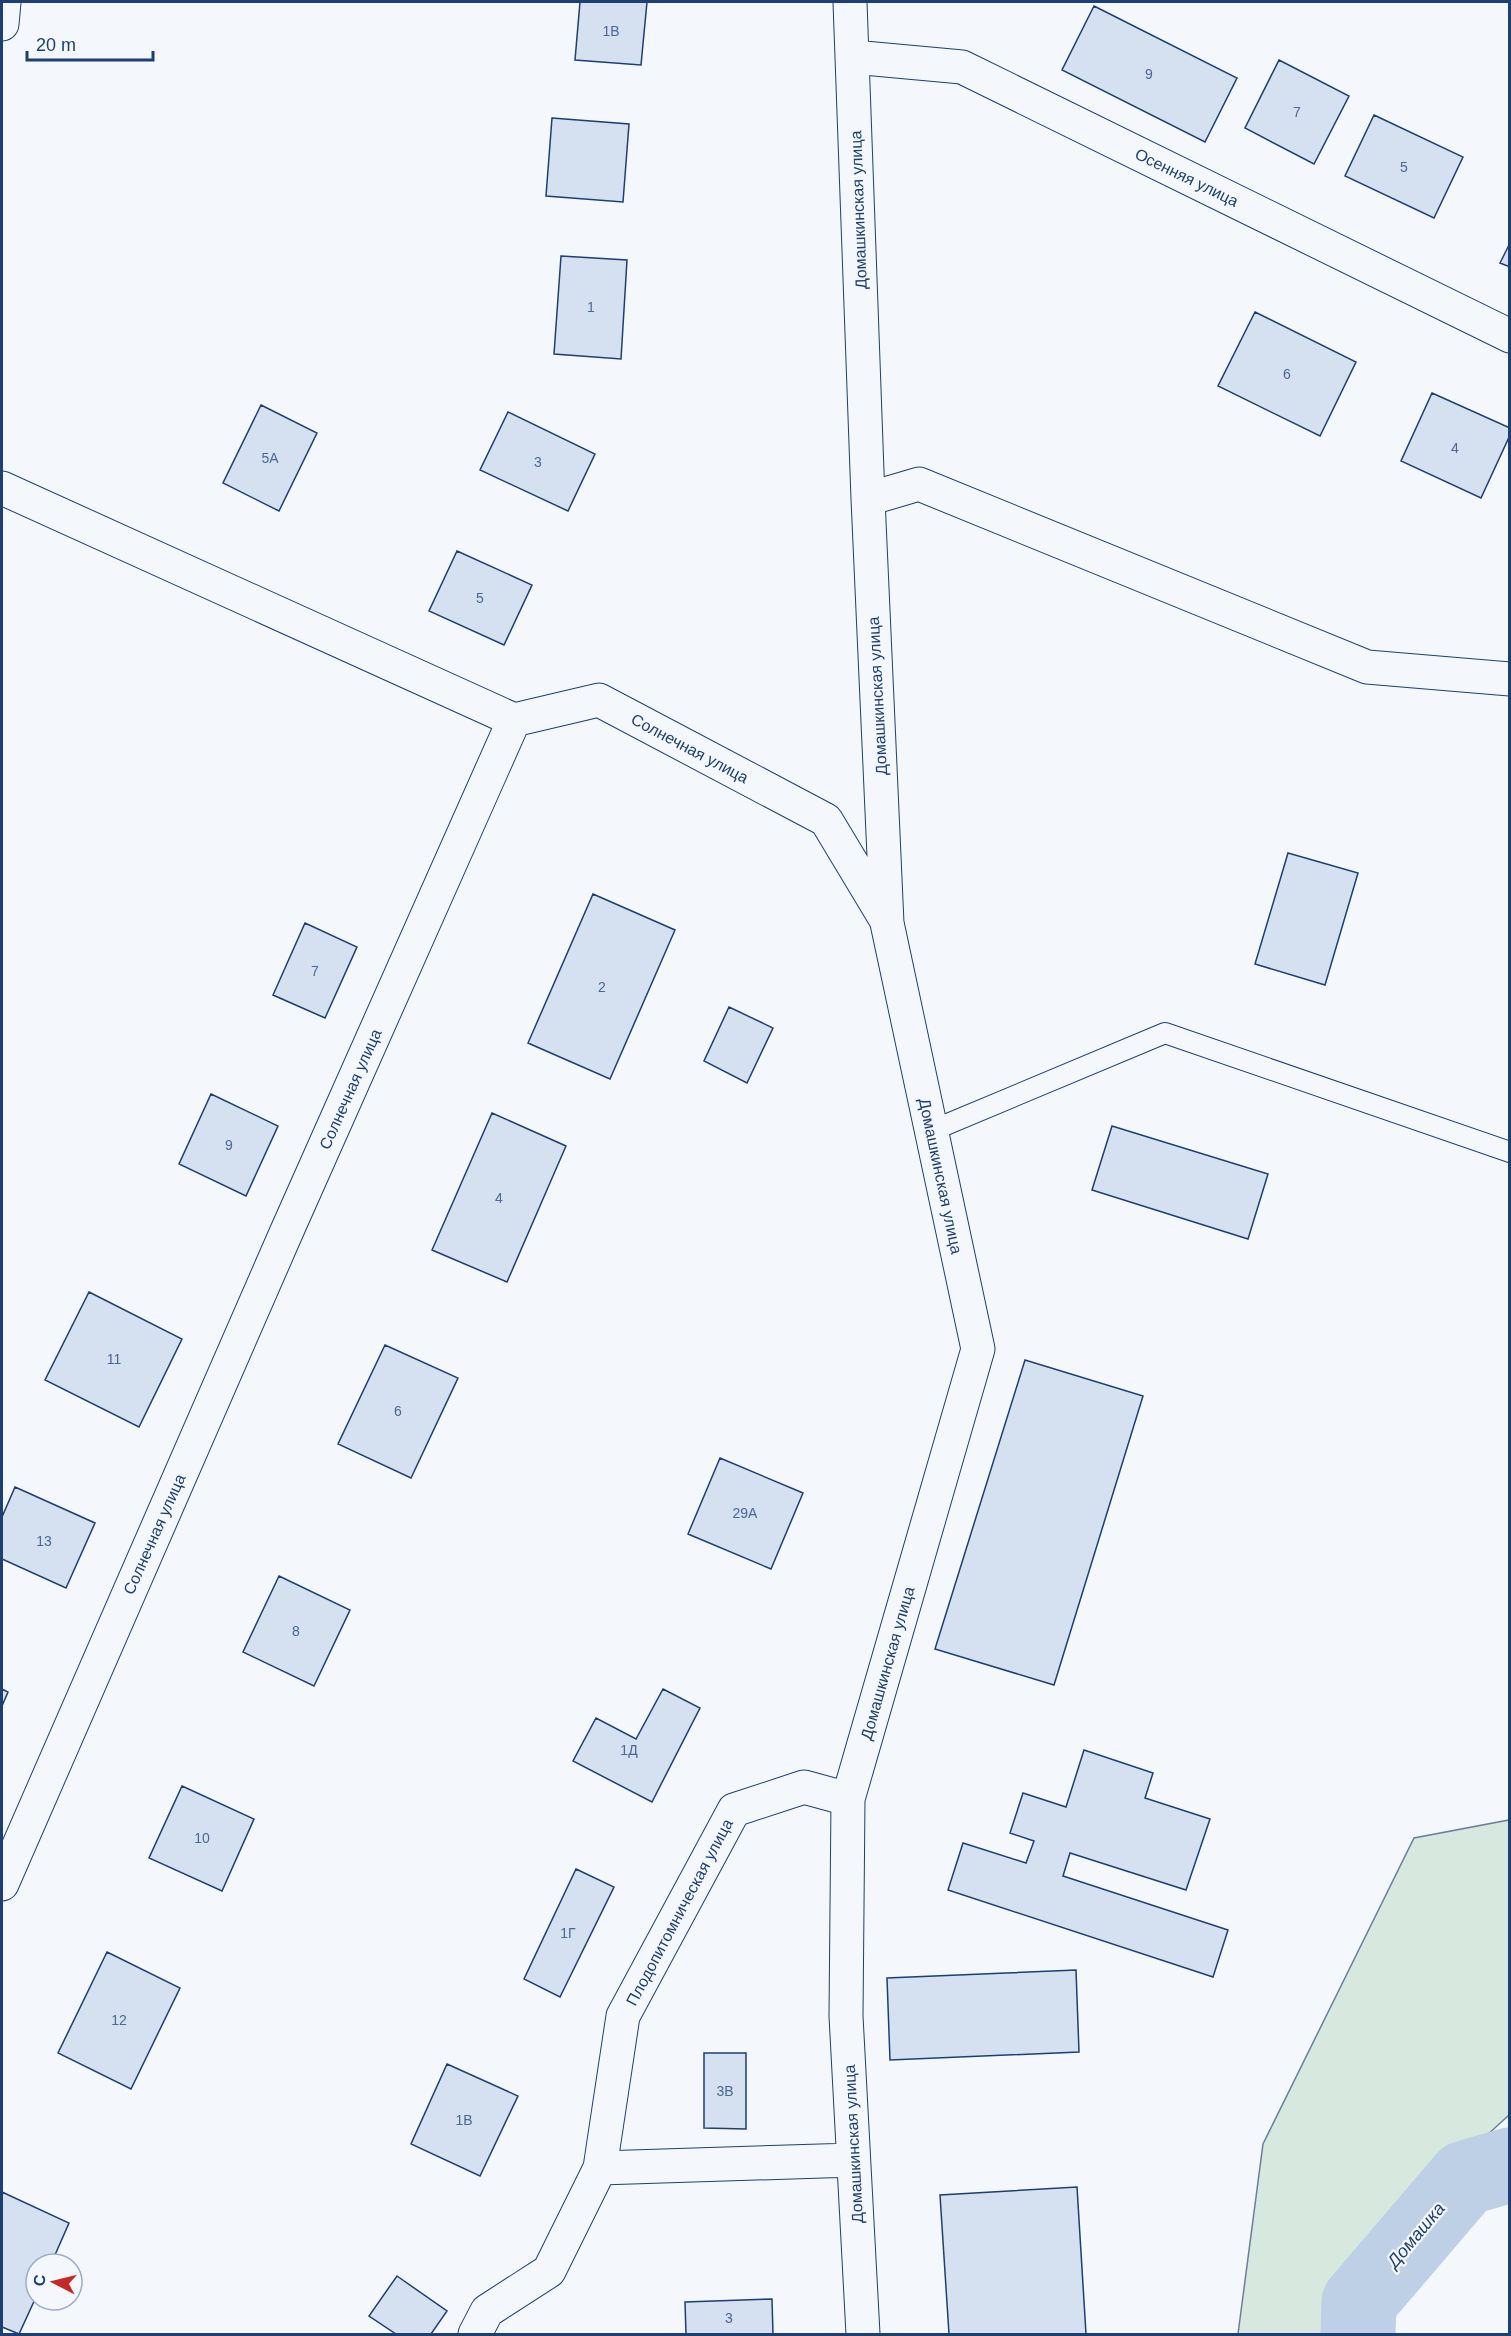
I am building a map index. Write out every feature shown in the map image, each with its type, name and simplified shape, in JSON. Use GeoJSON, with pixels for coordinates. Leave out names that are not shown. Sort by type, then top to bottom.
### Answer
{"type":"FeatureCollection","features":[{"type":"Feature","properties":{"kind":"street"},"geometry":{"type":"LineString","coordinates":[[2,24],[4,2]]}},
{"type":"Feature","properties":{"kind":"street","name":"Домашкинская улица"},"geometry":{"type":"LineString","coordinates":[[850,2],[868,499],[887,923],[978,1349],[848,1799],[846,2016],[863,2334]]}},
{"type":"Feature","properties":{"kind":"street","name":"Осенняя улица"},"geometry":{"type":"LineString","coordinates":[[853,57],[962,67],[1509,336]]}},
{"type":"Feature","properties":{"kind":"street"},"geometry":{"type":"LineString","coordinates":[[868,499],[919,484],[1367,667],[1509,679]]}},
{"type":"Feature","properties":{"kind":"street"},"geometry":{"type":"LineString","coordinates":[[2,488],[514,720]]}},
{"type":"Feature","properties":{"kind":"street","name":"Солнечная улица"},"geometry":{"type":"LineString","coordinates":[[2,1884],[514,720],[599,700],[826,820],[887,923]]}},
{"type":"Feature","properties":{"kind":"street","name":"Плодопитомническая улица"},"geometry":{"type":"LineString","coordinates":[[475,2334],[487,2311],[549,2271],[600,2168],[623,2016],[734,1810],[804,1787],[848,1799]]}},
{"type":"Feature","properties":{"kind":"street"},"geometry":{"type":"LineString","coordinates":[[600,2168],[854,2160]]}},
{"type":"Feature","properties":{"kind":"lane"},"geometry":{"type":"LineString","coordinates":[[931,1131],[1166,1033],[1509,1152]]}},
{"type":"Feature","properties":{"kind":"shaded area"},"geometry":{"type":"Polygon","coordinates":[[[1509,1820],[1509,2115],[1338,2272],[1330,2334],[1238,2334],[1263,2144],[1414,1838],[1509,1820]]]}},
{"type":"Feature","properties":{"kind":"building"},"geometry":{"type":"Polygon","coordinates":[[[580,2],[647,2],[641,65],[575,60],[580,2]]]}},
{"type":"Feature","properties":{"kind":"building"},"geometry":{"type":"Polygon","coordinates":[[[1094,6],[1237,78],[1205,142],[1062,70],[1094,6]]]}},
{"type":"Feature","properties":{"kind":"building"},"geometry":{"type":"Polygon","coordinates":[[[1279,60],[1349,96],[1314,164],[1245,128],[1279,60]]]}},
{"type":"Feature","properties":{"kind":"building"},"geometry":{"type":"Polygon","coordinates":[[[1374,115],[1463,157],[1434,218],[1345,176],[1374,115]]]}},
{"type":"Feature","properties":{"kind":"building"},"geometry":{"type":"Polygon","coordinates":[[[552,118],[629,124],[623,202],[546,196],[552,118]]]}},
{"type":"Feature","properties":{"kind":"building"},"geometry":{"type":"Polygon","coordinates":[[[1510,243],[1510,267],[1500,263],[1510,243]]]}},
{"type":"Feature","properties":{"kind":"building"},"geometry":{"type":"Polygon","coordinates":[[[561,256],[627,260],[621,359],[554,354],[561,256]]]}},
{"type":"Feature","properties":{"kind":"building"},"geometry":{"type":"Polygon","coordinates":[[[1255,312],[1356,362],[1320,436],[1218,386],[1255,312]]]}},
{"type":"Feature","properties":{"kind":"building"},"geometry":{"type":"Polygon","coordinates":[[[1432,393],[1510,428],[1510,435],[1481,498],[1401,461],[1432,393]]]}},
{"type":"Feature","properties":{"kind":"building"},"geometry":{"type":"Polygon","coordinates":[[[261,405],[317,433],[279,511],[223,483],[261,405]]]}},
{"type":"Feature","properties":{"kind":"building"},"geometry":{"type":"Polygon","coordinates":[[[508,412],[595,454],[568,511],[480,470],[508,412]]]}},
{"type":"Feature","properties":{"kind":"building"},"geometry":{"type":"Polygon","coordinates":[[[457,551],[532,585],[504,645],[429,611],[457,551]]]}},
{"type":"Feature","properties":{"kind":"building"},"geometry":{"type":"Polygon","coordinates":[[[1288,853],[1358,873],[1325,985],[1255,964],[1288,853]]]}},
{"type":"Feature","properties":{"kind":"building"},"geometry":{"type":"Polygon","coordinates":[[[593,894],[675,930],[610,1079],[528,1043],[593,894]]]}},
{"type":"Feature","properties":{"kind":"building"},"geometry":{"type":"Polygon","coordinates":[[[305,923],[357,947],[325,1018],[273,995],[305,923]]]}},
{"type":"Feature","properties":{"kind":"building"},"geometry":{"type":"Polygon","coordinates":[[[729,1007],[773,1028],[747,1083],[704,1061],[729,1007]]]}},
{"type":"Feature","properties":{"kind":"building"},"geometry":{"type":"Polygon","coordinates":[[[211,1094],[278,1126],[246,1196],[179,1164],[211,1094]]]}},
{"type":"Feature","properties":{"kind":"building"},"geometry":{"type":"Polygon","coordinates":[[[492,1113],[566,1146],[507,1282],[432,1250],[492,1113]]]}},
{"type":"Feature","properties":{"kind":"building"},"geometry":{"type":"Polygon","coordinates":[[[1112,1126],[1268,1174],[1248,1239],[1092,1190],[1112,1126]]]}},
{"type":"Feature","properties":{"kind":"building"},"geometry":{"type":"Polygon","coordinates":[[[89,1292],[182,1339],[139,1427],[45,1380],[89,1292]]]}},
{"type":"Feature","properties":{"kind":"building"},"geometry":{"type":"Polygon","coordinates":[[[385,1345],[458,1378],[411,1478],[338,1444],[385,1345]]]}},
{"type":"Feature","properties":{"kind":"building"},"geometry":{"type":"Polygon","coordinates":[[[1025,1360],[1143,1396],[1054,1685],[935,1649],[1025,1360]]]}},
{"type":"Feature","properties":{"kind":"building"},"geometry":{"type":"Polygon","coordinates":[[[720,1458],[803,1493],[771,1569],[688,1534],[720,1458]]]}},
{"type":"Feature","properties":{"kind":"building"},"geometry":{"type":"Polygon","coordinates":[[[15,1487],[95,1523],[66,1588],[2,1559],[2,1517],[15,1487]]]}},
{"type":"Feature","properties":{"kind":"building"},"geometry":{"type":"Polygon","coordinates":[[[279,1576],[350,1610],[314,1686],[243,1652],[279,1576]]]}},
{"type":"Feature","properties":{"kind":"building"},"geometry":{"type":"Polygon","coordinates":[[[2,1689],[8,1692],[2,1706],[2,1689]]]}},
{"type":"Feature","properties":{"kind":"building"},"geometry":{"type":"Polygon","coordinates":[[[663,1689],[700,1708],[652,1802],[573,1761],[596,1718],[636,1739],[663,1689]]]}},
{"type":"Feature","properties":{"kind":"building"},"geometry":{"type":"Polygon","coordinates":[[[1084,1750],[1153,1773],[1145,1798],[1210,1819],[1186,1890],[1070,1853],[1063,1876],[1228,1930],[1213,1977],[948,1890],[963,1843],[1026,1863],[1034,1841],[1010,1833],[1023,1793],[1066,1807],[1084,1750]]]}},
{"type":"Feature","properties":{"kind":"building"},"geometry":{"type":"Polygon","coordinates":[[[182,1786],[254,1819],[222,1891],[149,1858],[182,1786]]]}},
{"type":"Feature","properties":{"kind":"building"},"geometry":{"type":"Polygon","coordinates":[[[576,1869],[614,1887],[560,1997],[524,1979],[576,1869]]]}},
{"type":"Feature","properties":{"kind":"building"},"geometry":{"type":"Polygon","coordinates":[[[107,1952],[180,1988],[131,2089],[58,2053],[107,1952]]]}},
{"type":"Feature","properties":{"kind":"building"},"geometry":{"type":"Polygon","coordinates":[[[1076,1970],[1079,2052],[890,2060],[887,1978],[1076,1970]]]}},
{"type":"Feature","properties":{"kind":"building"},"geometry":{"type":"Polygon","coordinates":[[[704,2053],[746,2053],[746,2129],[704,2128],[704,2053]]]}},
{"type":"Feature","properties":{"kind":"building"},"geometry":{"type":"Polygon","coordinates":[[[447,2064],[518,2096],[480,2176],[411,2144],[447,2064]]]}},
{"type":"Feature","properties":{"kind":"building"},"geometry":{"type":"Polygon","coordinates":[[[1077,2187],[1086,2334],[949,2334],[940,2195],[1077,2187]]]}},
{"type":"Feature","properties":{"kind":"building"},"geometry":{"type":"Polygon","coordinates":[[[2,2192],[69,2223],[56,2252],[24,2252],[24,2312],[29,2312],[19,2334],[2,2327],[2,2192]]]}},
{"type":"Feature","properties":{"kind":"building"},"geometry":{"type":"Polygon","coordinates":[[[397,2276],[447,2311],[431,2334],[396,2334],[369,2316],[397,2276]]]}},
{"type":"Feature","properties":{"kind":"building"},"geometry":{"type":"Polygon","coordinates":[[[772,2299],[773,2334],[686,2334],[685,2302],[772,2299]]]}},
{"type":"Feature","properties":{"kind":"waterway","name":"Домашка"},"geometry":{"type":"LineString","coordinates":[[1358,2334],[1359,2302],[1465,2178],[1510,2165]]}}]}
